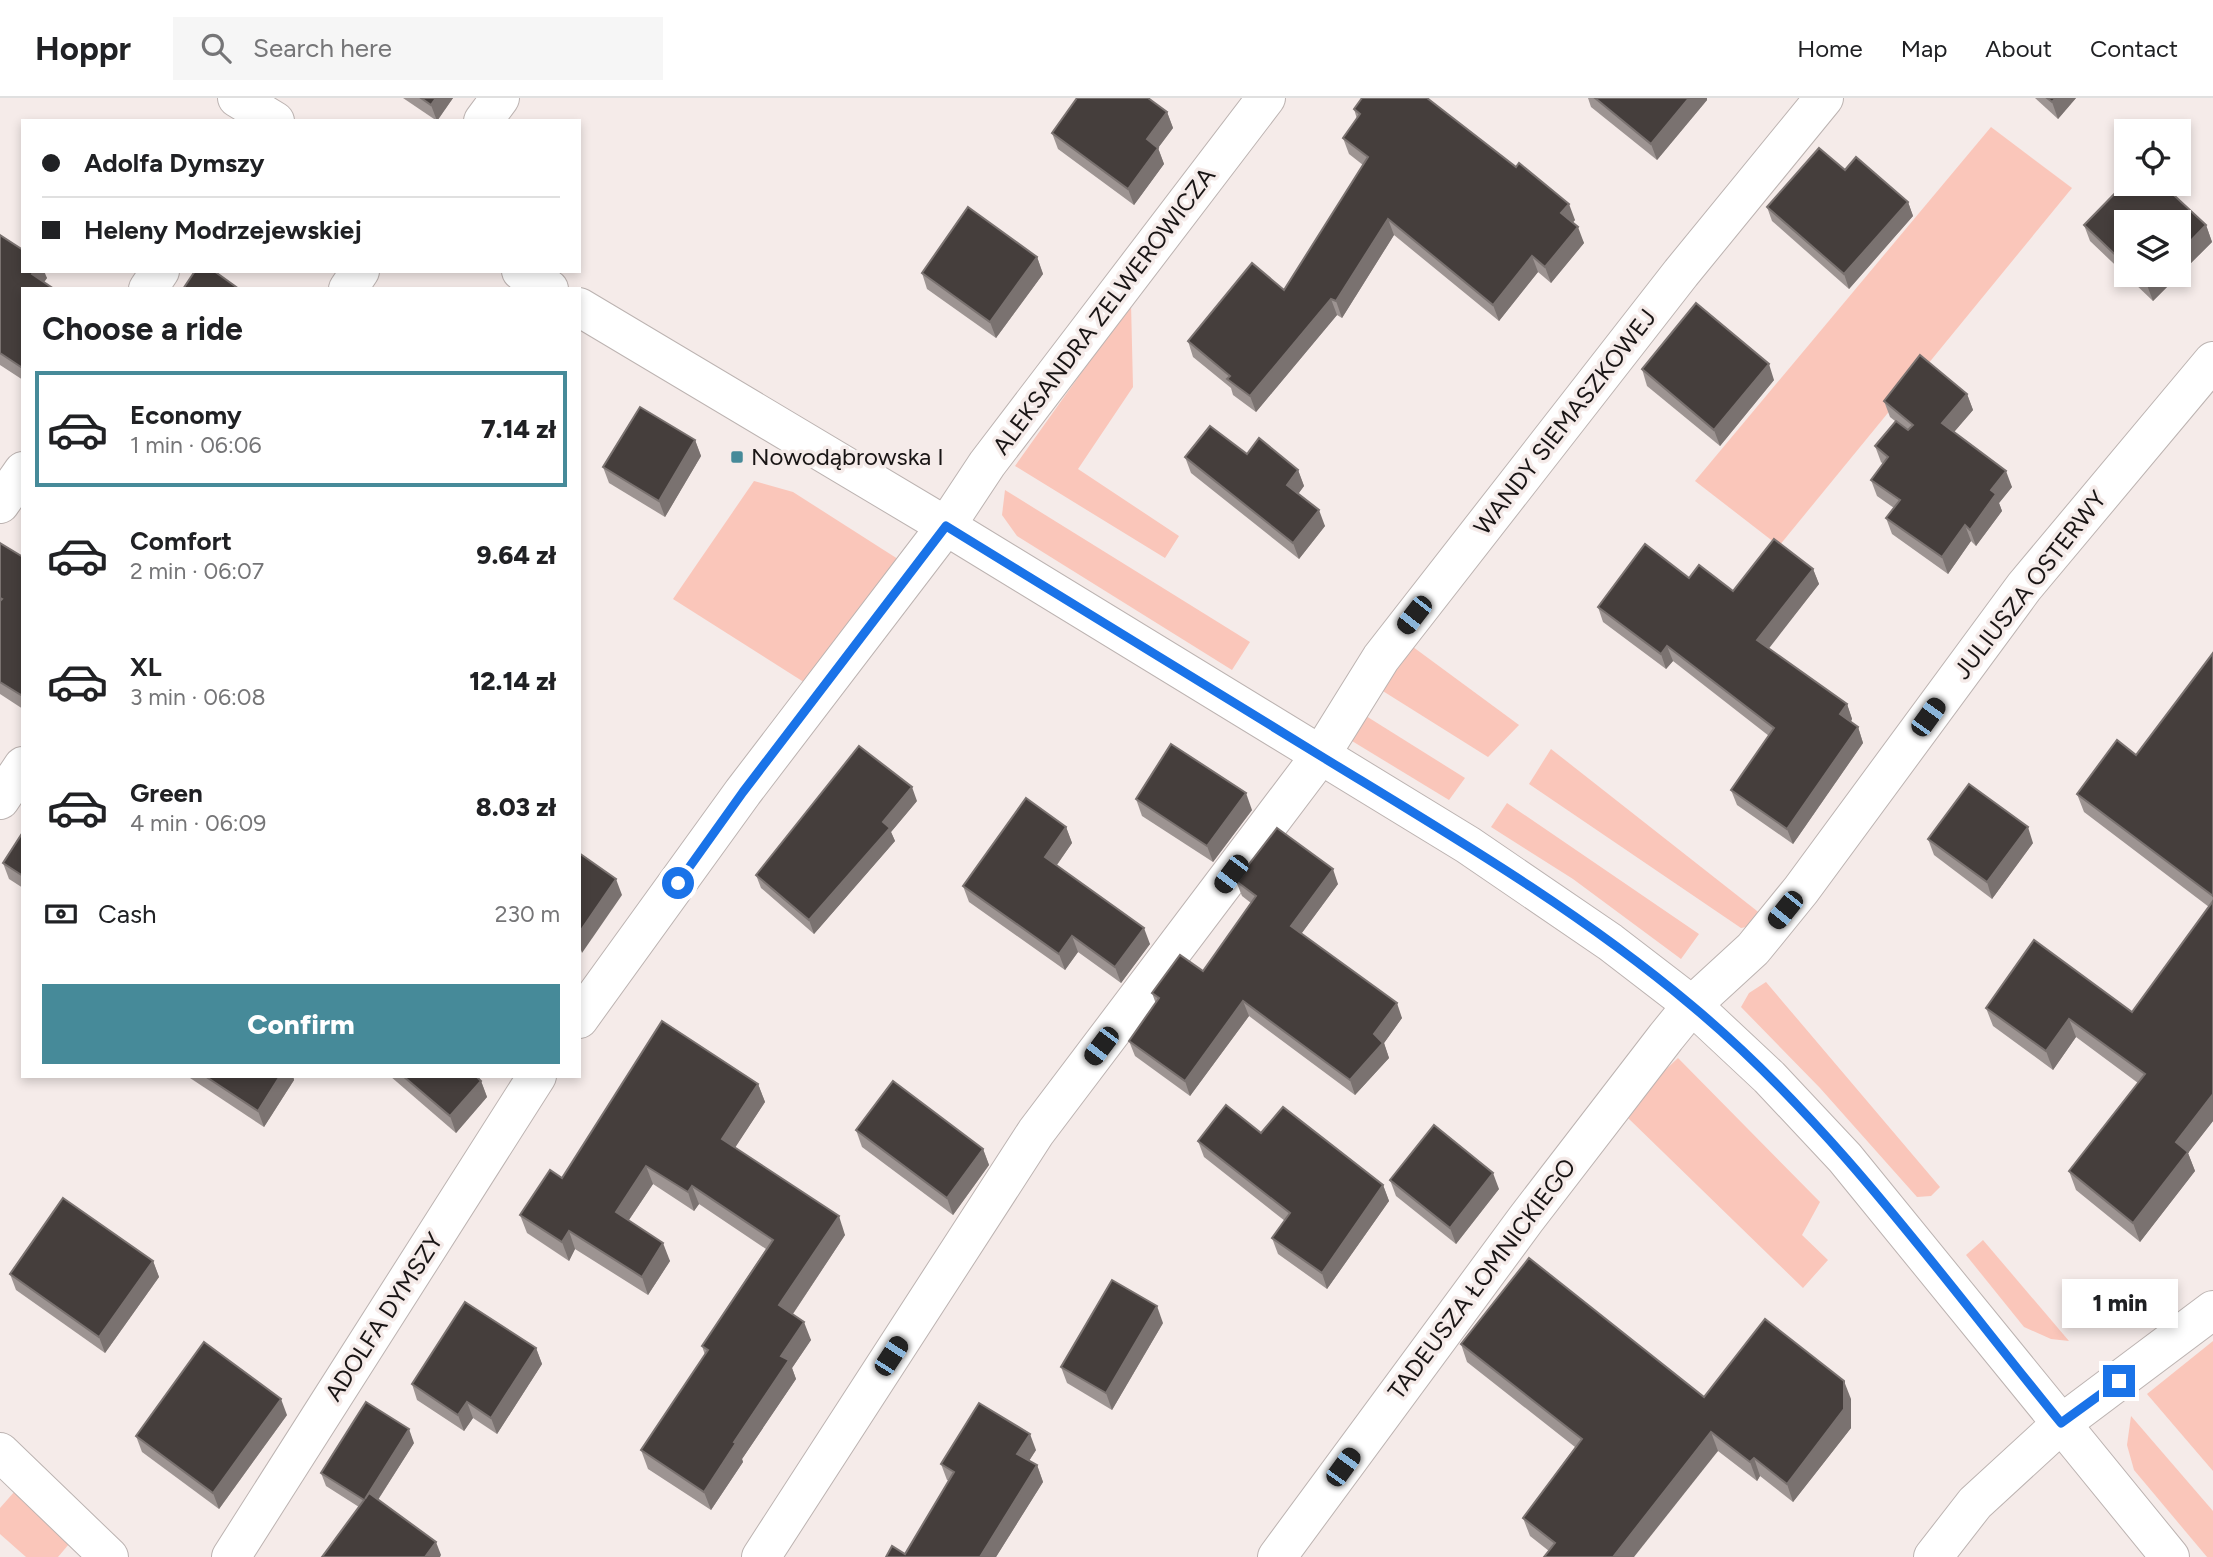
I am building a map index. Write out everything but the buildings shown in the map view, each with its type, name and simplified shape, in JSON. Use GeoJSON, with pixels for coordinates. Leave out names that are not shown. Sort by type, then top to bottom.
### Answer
{"type":"FeatureCollection","features":[{"type":"Feature","properties":{"kind":"street"},"geometry":{"type":"LineString","coordinates":[[484,119],[499,98]]}},
{"type":"Feature","properties":{"kind":"street","name":"ALEKSANDRA ZELWEROWICZA"},"geometry":{"type":"LineString","coordinates":[[946,526],[987,464],[1266,98]]}},
{"type":"Feature","properties":{"kind":"street","name":"WANDY SIEMASZKOWEJ"},"geometry":{"type":"LineString","coordinates":[[761,1557],[1036,1132],[1321,756],[1381,658],[1681,273],[1824,98]]}},
{"type":"Feature","properties":{"kind":"street"},"geometry":{"type":"LineString","coordinates":[[524,273],[546,287]]}},
{"type":"Feature","properties":{"kind":"street"},"geometry":{"type":"LineString","coordinates":[[581,308],[946,526],[1468,845],[1610,942],[1692,1005],[1769,1077],[1845,1158],[2170,1557]]}},
{"type":"Feature","properties":{"kind":"street","name":"JULIUSZA OSTERWY"},"geometry":{"type":"LineString","coordinates":[[1692,1005],[1753,949],[1809,879],[2024,587],[2213,361]]}},
{"type":"Feature","properties":{"kind":"street"},"geometry":{"type":"LineString","coordinates":[[0,504],[21,474]]}},
{"type":"Feature","properties":{"kind":"street"},"geometry":{"type":"LineString","coordinates":[[581,1016],[743,792],[946,526]]}},
{"type":"Feature","properties":{"kind":"street"},"geometry":{"type":"LineString","coordinates":[[0,800],[21,769]]}},
{"type":"Feature","properties":{"kind":"street","name":"TADEUSZA ŁOMNICKIEGO"},"geometry":{"type":"LineString","coordinates":[[1277,1557],[1534,1208],[1692,1005]]}},
{"type":"Feature","properties":{"kind":"street","name":"ADOLFA DYMSZY"},"geometry":{"type":"LineString","coordinates":[[231,1557],[536,1078]]}},
{"type":"Feature","properties":{"kind":"street"},"geometry":{"type":"LineString","coordinates":[[1933,1557],[1975,1503],[2061,1423],[2213,1310]]}},
{"type":"Feature","properties":{"kind":"street"},"geometry":{"type":"LineString","coordinates":[[0,1452],[109,1557]]}},
{"type":"Feature","properties":{"kind":"shaded area"},"geometry":{"type":"Polygon","coordinates":[[[1991,127],[2072,188],[1779,546],[1695,481],[1991,127]]]}},
{"type":"Feature","properties":{"kind":"shaded area"},"geometry":{"type":"Polygon","coordinates":[[[1131,303],[1133,387],[1078,469],[1179,536],[1165,558],[1015,466],[1131,303]]]}},
{"type":"Feature","properties":{"kind":"shaded area"},"geometry":{"type":"Polygon","coordinates":[[[754,481],[793,492],[901,561],[810,686],[673,599],[754,481]]]}},
{"type":"Feature","properties":{"kind":"shaded area"},"geometry":{"type":"Polygon","coordinates":[[[1005,490],[1250,642],[1232,670],[1017,536],[1002,515],[1005,490]]]}},
{"type":"Feature","properties":{"kind":"shaded area"},"geometry":{"type":"Polygon","coordinates":[[[1409,644],[1519,725],[1488,757],[1378,688],[1409,644]]]}},
{"type":"Feature","properties":{"kind":"shaded area"},"geometry":{"type":"Polygon","coordinates":[[[1366,716],[1465,778],[1449,800],[1352,741],[1366,716]]]}},
{"type":"Feature","properties":{"kind":"shaded area"},"geometry":{"type":"Polygon","coordinates":[[[1551,749],[1766,918],[1757,925],[1741,928],[1529,784],[1551,749]]]}},
{"type":"Feature","properties":{"kind":"shaded area"},"geometry":{"type":"Polygon","coordinates":[[[1507,803],[1699,934],[1681,959],[1573,879],[1491,827],[1507,803]]]}},
{"type":"Feature","properties":{"kind":"shaded area"},"geometry":{"type":"Polygon","coordinates":[[[1766,982],[1940,1187],[1931,1196],[1917,1197],[1820,1088],[1741,1007],[1749,993],[1766,982]]]}},
{"type":"Feature","properties":{"kind":"shaded area"},"geometry":{"type":"Polygon","coordinates":[[[1678,1058],[1820,1202],[1802,1235],[1828,1260],[1803,1288],[1628,1118],[1661,1074],[1678,1058]]]}},
{"type":"Feature","properties":{"kind":"shaded area"},"geometry":{"type":"Polygon","coordinates":[[[1983,1240],[2069,1341],[2051,1339],[2024,1327],[1966,1255],[1983,1240]]]}},
{"type":"Feature","properties":{"kind":"shaded area"},"geometry":{"type":"Polygon","coordinates":[[[2213,1341],[2213,1471],[2147,1394],[2213,1341]]]}},
{"type":"Feature","properties":{"kind":"shaded area"},"geometry":{"type":"Polygon","coordinates":[[[2131,1416],[2213,1511],[2213,1557],[2207,1557],[2134,1470],[2127,1445],[2131,1416]]]}},
{"type":"Feature","properties":{"kind":"shaded area"},"geometry":{"type":"Polygon","coordinates":[[[15,1491],[69,1544],[58,1557],[26,1557],[0,1534],[0,1508],[15,1491]]]}},
{"type":"Feature","properties":{"kind":"place","name":"Nowodąbrowska I"},"geometry":{"type":"Point","coordinates":[737,457]}},
{"type":"Feature","properties":{"kind":"route"},"geometry":{"type":"LineString","coordinates":[[678,883],[743,792],[946,526],[1468,845],[1610,942],[1692,1005],[1769,1077],[1845,1158],[2061,1423],[2119,1381]]}}]}
